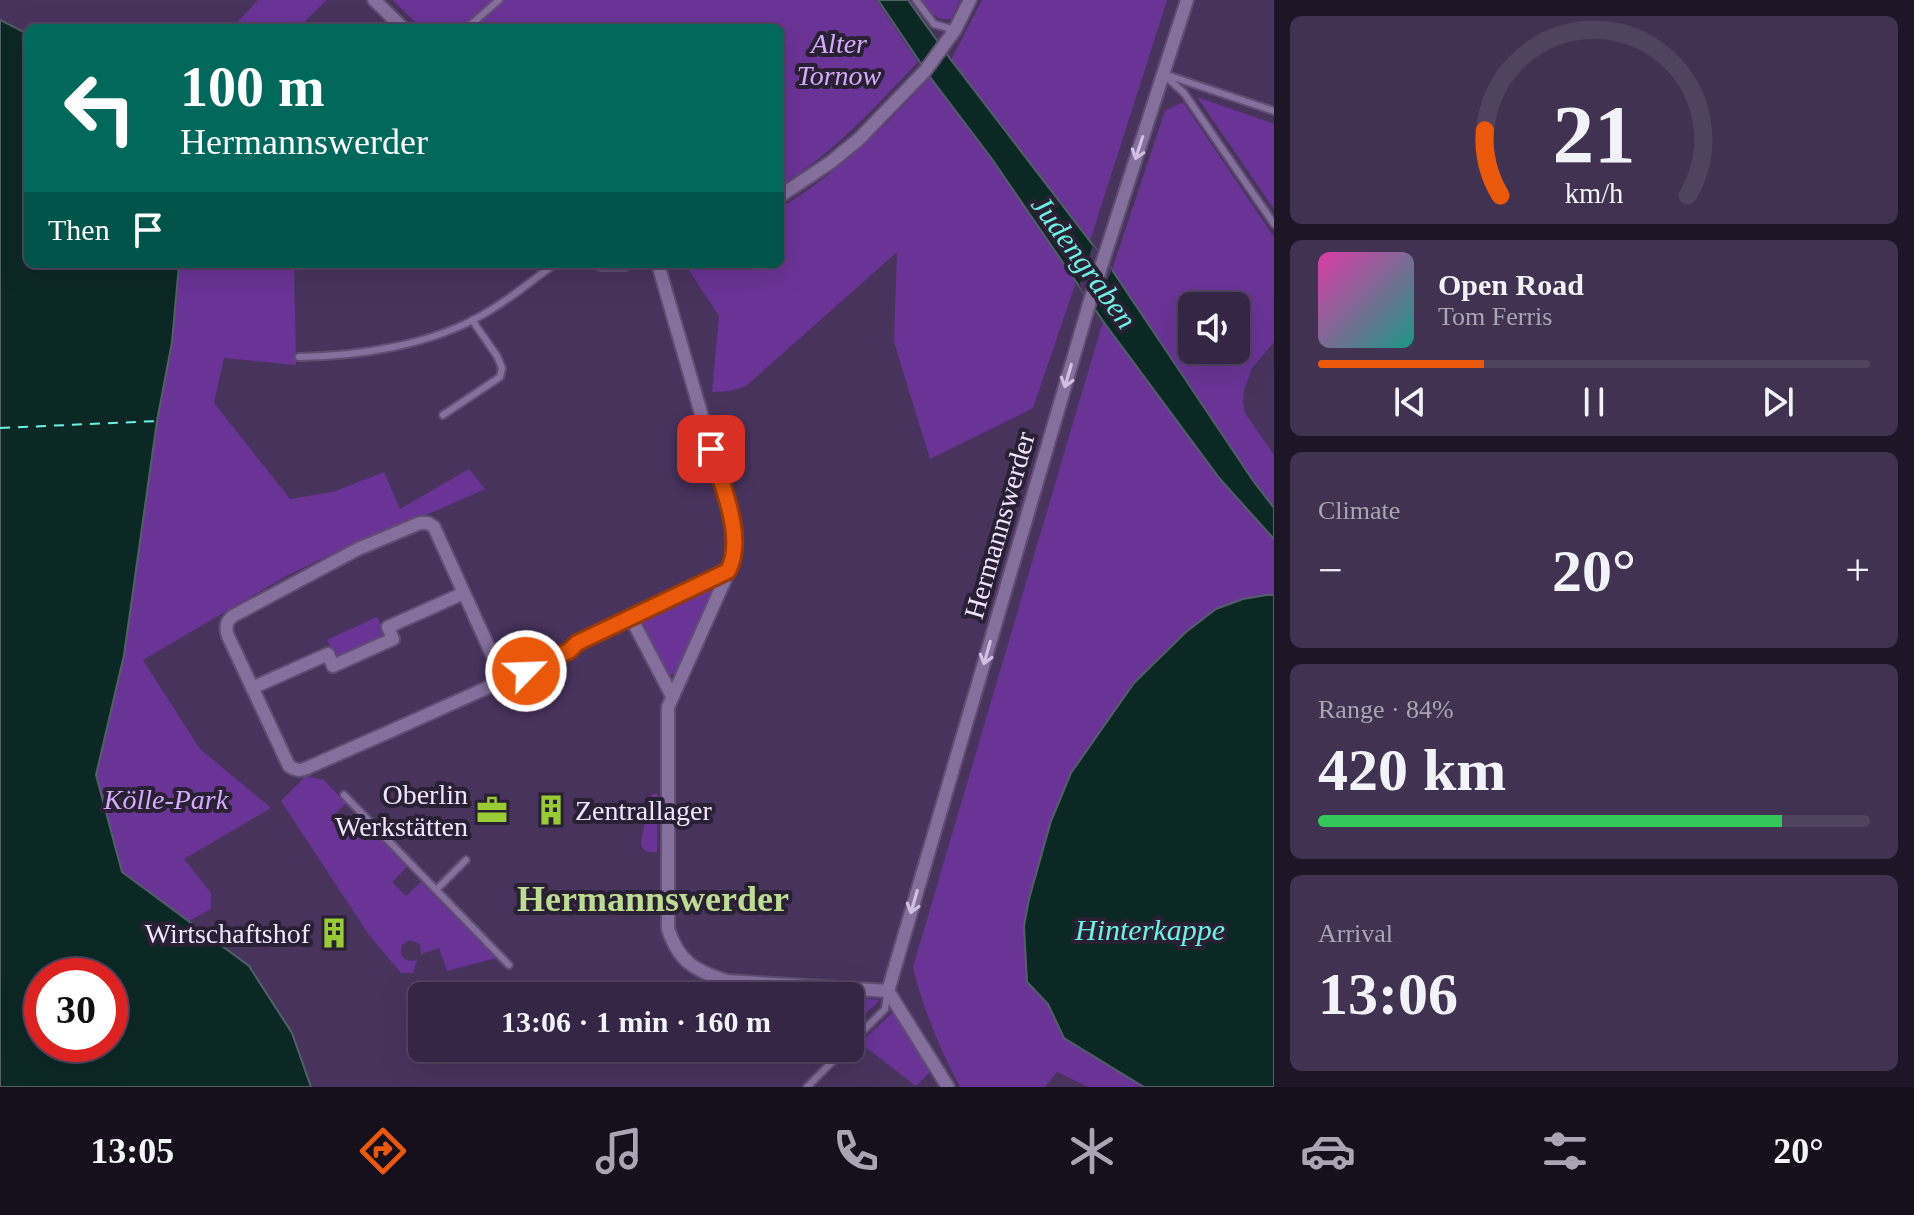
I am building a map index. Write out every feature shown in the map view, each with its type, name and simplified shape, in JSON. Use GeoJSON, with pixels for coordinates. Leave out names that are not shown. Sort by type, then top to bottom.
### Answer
{"type":"FeatureCollection","features":[{"type":"Feature","properties":{"kind":"street"},"geometry":{"type":"LineString","coordinates":[[374,0],[399,24]]}},
{"type":"Feature","properties":{"kind":"street"},"geometry":{"type":"LineString","coordinates":[[784,193],[859,139],[925,71],[944,48],[970,0]]}},
{"type":"Feature","properties":{"kind":"street","name":"Hermannswerder"},"geometry":{"type":"LineString","coordinates":[[888,991],[1090,301],[1187,0]]}},
{"type":"Feature","properties":{"kind":"street"},"geometry":{"type":"LineString","coordinates":[[659,268],[734,534],[732,564],[668,707],[668,929],[673,943],[690,965],[702,973],[727,981],[888,991],[948,1087]]}},
{"type":"Feature","properties":{"kind":"street"},"geometry":{"type":"LineString","coordinates":[[504,681],[434,527],[428,523],[420,523],[358,549],[230,619],[226,630],[289,766],[298,770],[309,767],[504,681],[569,651],[577,643],[728,571]]}},
{"type":"Feature","properties":{"kind":"street"},"geometry":{"type":"LineString","coordinates":[[252,688],[328,654],[333,666],[393,639],[388,627],[464,593]]}},
{"type":"Feature","properties":{"kind":"street"},"geometry":{"type":"LineString","coordinates":[[631,618],[672,696]]}},
{"type":"Feature","properties":{"kind":"lane"},"geometry":{"type":"LineString","coordinates":[[471,24],[499,0]]}},
{"type":"Feature","properties":{"kind":"lane"},"geometry":{"type":"LineString","coordinates":[[916,0],[934,24],[955,30]]}},
{"type":"Feature","properties":{"kind":"lane"},"geometry":{"type":"LineString","coordinates":[[1163,74],[1274,111]]}},
{"type":"Feature","properties":{"kind":"lane"},"geometry":{"type":"LineString","coordinates":[[1163,74],[1184,93],[1274,224]]}},
{"type":"Feature","properties":{"kind":"lane"},"geometry":{"type":"LineString","coordinates":[[299,357],[362,354],[414,342],[485,314],[549,268]]}},
{"type":"Feature","properties":{"kind":"lane"},"geometry":{"type":"LineString","coordinates":[[443,415],[500,377],[502,368],[497,356],[472,320]]}},
{"type":"Feature","properties":{"kind":"lane"},"geometry":{"type":"LineString","coordinates":[[344,795],[509,965]]}},
{"type":"Feature","properties":{"kind":"lane"},"geometry":{"type":"LineString","coordinates":[[436,890],[466,860]]}},
{"type":"Feature","properties":{"kind":"lane"},"geometry":{"type":"LineString","coordinates":[[864,1030],[885,1009],[888,991]]}},
{"type":"Feature","properties":{"kind":"lane"},"geometry":{"type":"LineString","coordinates":[[807,1087],[832,1062]]}},
{"type":"Feature","properties":{"kind":"green space"},"geometry":{"type":"Polygon","coordinates":[[[258,0],[327,0],[302,24],[236,24],[258,0]]]}},
{"type":"Feature","properties":{"kind":"green space","name":"Alter Tornow"},"geometry":{"type":"Polygon","coordinates":[[[393,0],[876,0],[918,62],[836,144],[784,183],[784,24],[417,24],[393,0]]]}},
{"type":"Feature","properties":{"kind":"green space","name":"Alter Tornow"},"geometry":{"type":"Polygon","coordinates":[[[922,0],[960,0],[951,19],[941,19],[922,0]]]}},
{"type":"Feature","properties":{"kind":"green space"},"geometry":{"type":"Polygon","coordinates":[[[982,0],[1167,0],[1090,241],[951,60],[982,0]]]}},
{"type":"Feature","properties":{"kind":"green space"},"geometry":{"type":"Polygon","coordinates":[[[930,77],[992,159],[1076,282],[1033,408],[930,459],[894,342],[897,252],[746,386],[729,391],[712,392],[719,316],[688,268],[784,268],[784,205],[860,148],[930,77]]]}},
{"type":"Feature","properties":{"kind":"green space"},"geometry":{"type":"Polygon","coordinates":[[[1197,97],[1274,124],[1274,209],[1197,97]]]}},
{"type":"Feature","properties":{"kind":"green space"},"geometry":{"type":"Polygon","coordinates":[[[1183,102],[1274,237],[1274,342],[1252,368],[1243,401],[1245,413],[1274,455],[1274,508],[1254,482],[1112,270],[1165,111],[1183,102]]]}},
{"type":"Feature","properties":{"kind":"green space","name":"Kölle-Park"},"geometry":{"type":"Polygon","coordinates":[[[179,268],[294,268],[296,365],[224,358],[214,403],[290,499],[333,492],[384,472],[400,509],[469,469],[485,489],[363,539],[288,575],[143,660],[200,749],[271,808],[184,859],[211,893],[211,909],[189,921],[122,872],[96,775],[124,655],[157,421],[172,342],[179,268]]]}},
{"type":"Feature","properties":{"kind":"green space"},"geometry":{"type":"Polygon","coordinates":[[[1103,321],[1220,479],[1274,539],[1274,610],[1113,1066],[1144,1087],[1088,1087],[1057,1072],[1045,1087],[960,1087],[933,1028],[913,967],[1103,321]]]}},
{"type":"Feature","properties":{"kind":"green space"},"geometry":{"type":"Polygon","coordinates":[[[712,415],[743,527],[743,548],[739,548],[739,530],[708,421],[712,415]]]}},
{"type":"Feature","properties":{"kind":"green space"},"geometry":{"type":"Polygon","coordinates":[[[709,588],[713,593],[676,673],[667,674],[638,622],[709,588]]]}},
{"type":"Feature","properties":{"kind":"green space"},"geometry":{"type":"Polygon","coordinates":[[[377,617],[388,639],[338,662],[327,640],[377,617]]]}},
{"type":"Feature","properties":{"kind":"green space"},"geometry":{"type":"Polygon","coordinates":[[[306,776],[324,780],[346,803],[333,816],[345,830],[359,817],[407,867],[392,882],[406,896],[421,882],[496,958],[447,971],[439,948],[421,954],[420,944],[410,940],[402,945],[402,956],[409,961],[417,960],[413,973],[401,973],[369,935],[281,801],[306,776]]]}},
{"type":"Feature","properties":{"kind":"green space"},"geometry":{"type":"Polygon","coordinates":[[[653,794],[658,794],[657,852],[646,851],[642,846],[642,806],[653,794]]]}},
{"type":"Feature","properties":{"kind":"green space"},"geometry":{"type":"Polygon","coordinates":[[[864,998],[880,1000],[864,1015],[864,998]]]}},
{"type":"Feature","properties":{"kind":"green space"},"geometry":{"type":"Polygon","coordinates":[[[895,1010],[931,1071],[916,1086],[864,1046],[864,1039],[895,1010]]]}},
{"type":"Feature","properties":{"kind":"water","name":"Judengraben"},"geometry":{"type":"Polygon","coordinates":[[[878,0],[908,0],[1112,270],[1274,508],[1274,539],[1220,479],[1103,321],[878,0]]]}},
{"type":"Feature","properties":{"kind":"water"},"geometry":{"type":"Polygon","coordinates":[[[0,20],[24,32],[24,268],[179,268],[172,342],[157,421],[124,655],[96,775],[122,872],[249,966],[292,1033],[311,1087],[0,1087],[0,20]]]}},
{"type":"Feature","properties":{"kind":"water","name":"Hinterkappe"},"geometry":{"type":"Polygon","coordinates":[[[1274,595],[1274,1087],[1144,1087],[1064,1038],[1048,1004],[1027,982],[1024,926],[1029,899],[1051,821],[1071,773],[1134,683],[1186,632],[1216,609],[1243,599],[1274,595]]]}},
{"type":"Feature","properties":{"kind":"pier"},"geometry":{"type":"Polygon","coordinates":[[[1093,245],[1112,270],[1094,308],[1079,286],[1093,245]]]}},
{"type":"Feature","properties":{"kind":"ferry route"},"geometry":{"type":"LineString","coordinates":[[0,428],[157,421]]}},
{"type":"Feature","properties":{"kind":"place","name":"Oberlin Werkstätten"},"geometry":{"type":"Point","coordinates":[492,810]}},
{"type":"Feature","properties":{"kind":"place","name":"Zentrallager"},"geometry":{"type":"Point","coordinates":[551,810]}},
{"type":"Feature","properties":{"kind":"place","name":"Wirtschaftshof"},"geometry":{"type":"Point","coordinates":[334,933]}},
{"type":"Feature","properties":{"kind":"district","name":"Hermannswerder"},"geometry":{"type":"Point","coordinates":[653,898]}},
{"type":"Feature","properties":{"kind":"route"},"geometry":{"type":"LineString","coordinates":[[526,671],[569,651],[577,643],[728,571],[734,554],[734,534],[711,449]]}}]}
